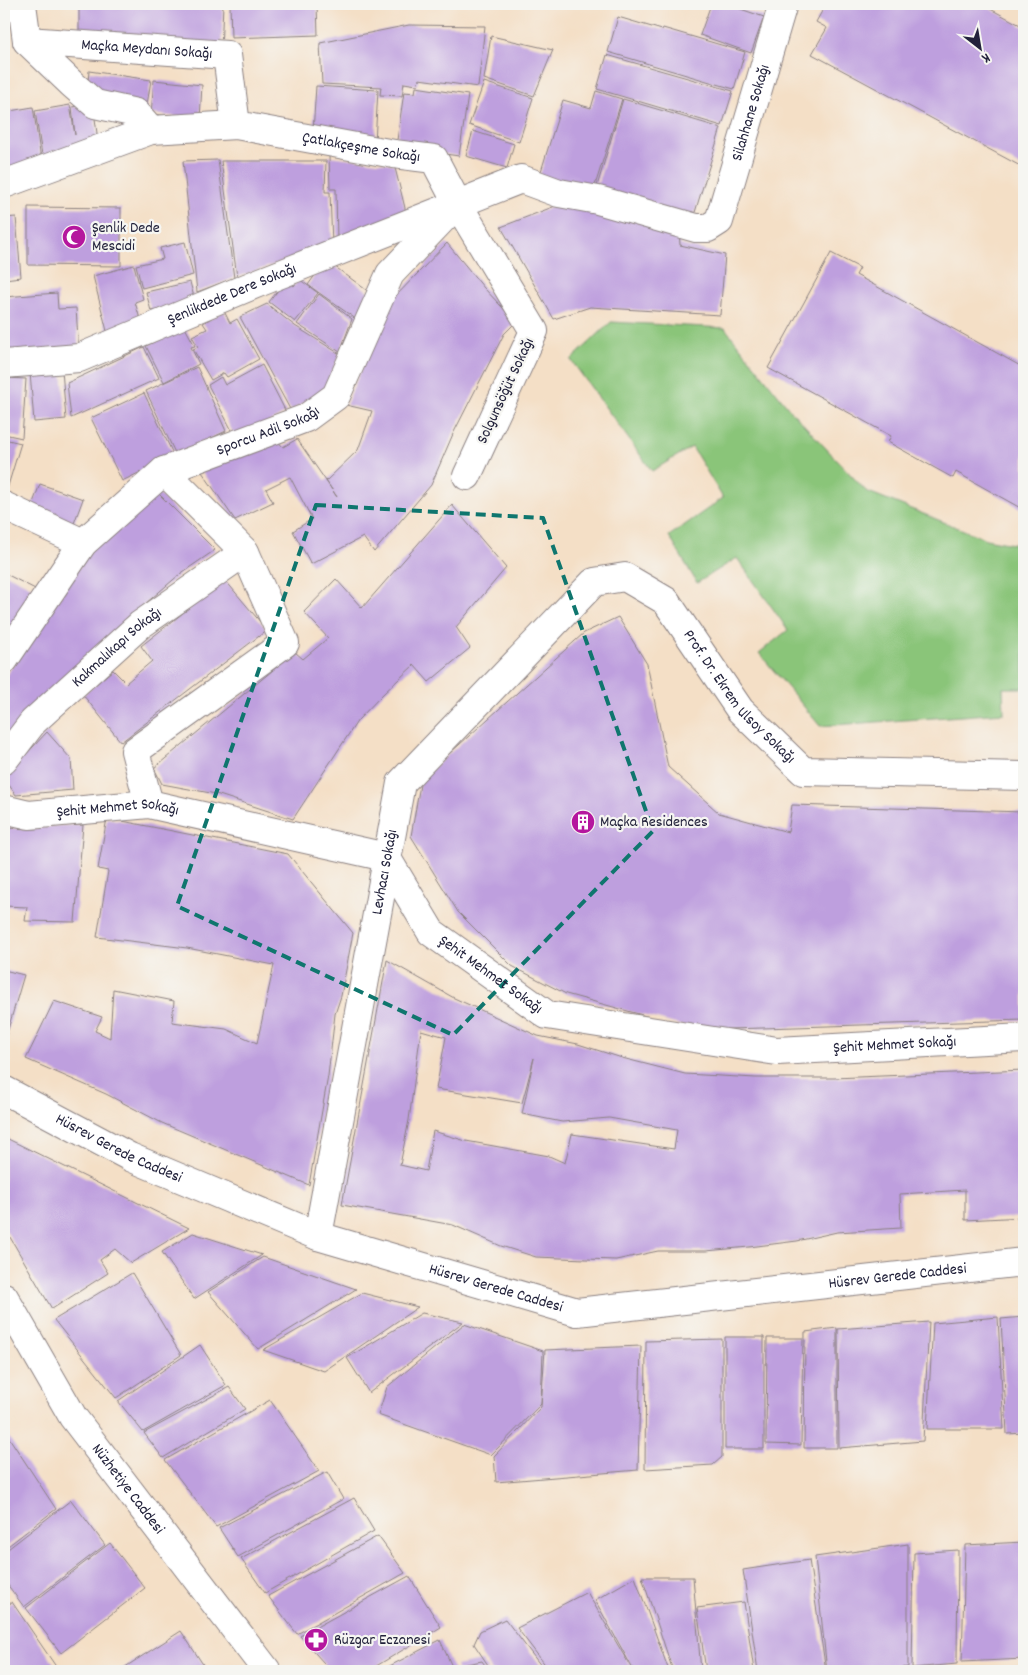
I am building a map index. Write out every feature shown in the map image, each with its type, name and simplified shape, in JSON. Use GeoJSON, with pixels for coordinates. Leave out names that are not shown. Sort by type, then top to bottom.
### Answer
{"type":"FeatureCollection","features":[{"type":"Feature","properties":{"kind":"street"},"geometry":{"type":"LineString","coordinates":[[22,4],[27,41],[95,104],[136,113],[151,130]]}},
{"type":"Feature","properties":{"kind":"street","name":"Silahhane Sokağı"},"geometry":{"type":"LineString","coordinates":[[457,203],[521,179],[559,193],[598,200],[696,228],[708,228],[719,222],[783,4]]}},
{"type":"Feature","properties":{"kind":"street","name":"Maçka Meydanı Sokağı"},"geometry":{"type":"LineString","coordinates":[[27,41],[227,56],[236,125]]}},
{"type":"Feature","properties":{"kind":"street","name":"Çatlakçeşme Sokağı"},"geometry":{"type":"LineString","coordinates":[[4,184],[151,130],[236,125],[394,154],[434,158],[457,203]]}},
{"type":"Feature","properties":{"kind":"street","name":"Şenlikdede Dere Sokağı"},"geometry":{"type":"LineString","coordinates":[[4,364],[79,358],[457,203]]}},
{"type":"Feature","properties":{"kind":"street","name":"Sporcu Adil Sokağı"},"geometry":{"type":"LineString","coordinates":[[4,660],[83,543],[164,472],[306,418],[336,396],[390,274],[457,203]]}},
{"type":"Feature","properties":{"kind":"street","name":"Solgunsöğüt Sokağı"},"geometry":{"type":"LineString","coordinates":[[457,203],[534,331],[467,476]]}},
{"type":"Feature","properties":{"kind":"street"},"geometry":{"type":"LineString","coordinates":[[149,804],[135,752],[285,643],[245,552],[164,472]]}},
{"type":"Feature","properties":{"kind":"street"},"geometry":{"type":"LineString","coordinates":[[4,506],[83,543]]}},
{"type":"Feature","properties":{"kind":"street","name":"Kakmalıkapı Sokağı"},"geometry":{"type":"LineString","coordinates":[[4,760],[33,722],[140,625],[245,552]]}},
{"type":"Feature","properties":{"kind":"street","name":"Prof. Dr. Ekrem Ulsoy Sokağı"},"geometry":{"type":"LineString","coordinates":[[594,582],[626,578],[666,601],[740,710],[803,771],[1024,776]]}},
{"type":"Feature","properties":{"kind":"street","name":"Levhacı Sokağı"},"geometry":{"type":"LineString","coordinates":[[318,1236],[400,783],[594,582]]}},
{"type":"Feature","properties":{"kind":"street","name":"Şehit Mehmet Sokağı"},"geometry":{"type":"LineString","coordinates":[[4,810],[29,814],[149,804],[386,857],[432,932],[547,1015],[777,1051],[1024,1038]]}},
{"type":"Feature","properties":{"kind":"street","name":"Hüsrev Gerede Caddesi"},"geometry":{"type":"LineString","coordinates":[[4,1090],[130,1157],[318,1236],[577,1312],[1024,1262]]}},
{"type":"Feature","properties":{"kind":"street","name":"Nüzhetiye Caddesi"},"geometry":{"type":"LineString","coordinates":[[4,1297],[73,1418],[267,1671]]}},
{"type":"Feature","properties":{"kind":"highlighted area"},"geometry":{"type":"Polygon","coordinates":[[[316,505],[543,518],[653,831],[453,1035],[177,906],[316,505]]]}},
{"type":"Feature","properties":{"kind":"green space"},"geometry":{"type":"Polygon","coordinates":[[[611,322],[725,328],[792,412],[866,491],[986,539],[1024,546],[1024,688],[1003,688],[1004,713],[820,726],[759,653],[788,630],[737,558],[697,583],[669,536],[723,498],[692,447],[652,471],[571,360],[611,322]]]}},
{"type":"Feature","properties":{"kind":"building"},"geometry":{"type":"Polygon","coordinates":[[[79,4],[223,4],[221,52],[79,36],[79,4]]]}},
{"type":"Feature","properties":{"kind":"building"},"geometry":{"type":"Polygon","coordinates":[[[230,4],[317,4],[318,35],[231,38],[230,4]]]}},
{"type":"Feature","properties":{"kind":"building"},"geometry":{"type":"Polygon","coordinates":[[[711,4],[726,4],[764,17],[751,53],[700,35],[711,4]]]}},
{"type":"Feature","properties":{"kind":"building"},"geometry":{"type":"Polygon","coordinates":[[[826,4],[981,4],[1024,27],[1024,168],[812,54],[827,28],[816,22],[826,4]]]}},
{"type":"Feature","properties":{"kind":"building"},"geometry":{"type":"Polygon","coordinates":[[[618,17],[745,52],[734,89],[608,52],[618,17]]]}},
{"type":"Feature","properties":{"kind":"building"},"geometry":{"type":"Polygon","coordinates":[[[409,25],[485,26],[478,87],[419,79],[417,85],[404,83],[402,96],[380,95],[381,87],[322,84],[320,43],[409,25]]]}},
{"type":"Feature","properties":{"kind":"building"},"geometry":{"type":"Polygon","coordinates":[[[491,36],[553,50],[534,96],[484,79],[491,36]]]}},
{"type":"Feature","properties":{"kind":"building"},"geometry":{"type":"Polygon","coordinates":[[[607,55],[733,91],[722,126],[597,89],[607,55]]]}},
{"type":"Feature","properties":{"kind":"building"},"geometry":{"type":"Polygon","coordinates":[[[89,71],[151,80],[146,111],[87,93],[89,71]]]}},
{"type":"Feature","properties":{"kind":"building"},"geometry":{"type":"Polygon","coordinates":[[[154,80],[202,85],[200,119],[151,114],[154,80]]]}},
{"type":"Feature","properties":{"kind":"building"},"geometry":{"type":"Polygon","coordinates":[[[484,82],[533,98],[519,142],[469,125],[484,82]]]}},
{"type":"Feature","properties":{"kind":"building"},"geometry":{"type":"Polygon","coordinates":[[[316,86],[378,90],[375,142],[313,132],[316,86]]]}},
{"type":"Feature","properties":{"kind":"building"},"geometry":{"type":"Polygon","coordinates":[[[416,87],[468,95],[459,156],[396,147],[404,92],[415,93],[416,87]]]}},
{"type":"Feature","properties":{"kind":"building"},"geometry":{"type":"Polygon","coordinates":[[[596,91],[622,99],[593,192],[538,181],[563,100],[591,108],[596,91]]]}},
{"type":"Feature","properties":{"kind":"building"},"geometry":{"type":"Polygon","coordinates":[[[623,99],[721,128],[692,222],[595,193],[623,99]]]}},
{"type":"Feature","properties":{"kind":"building"},"geometry":{"type":"Polygon","coordinates":[[[93,104],[99,148],[43,161],[35,111],[70,105],[75,135],[72,107],[93,104]]]}},
{"type":"Feature","properties":{"kind":"building"},"geometry":{"type":"Polygon","coordinates":[[[33,107],[42,166],[8,171],[4,145],[4,112],[33,107]]]}},
{"type":"Feature","properties":{"kind":"building"},"geometry":{"type":"Polygon","coordinates":[[[473,131],[514,144],[507,168],[466,156],[473,131]]]}},
{"type":"Feature","properties":{"kind":"building"},"geometry":{"type":"Polygon","coordinates":[[[329,156],[394,164],[408,220],[337,243],[336,189],[330,189],[329,156]]]}},
{"type":"Feature","properties":{"kind":"building"},"geometry":{"type":"Polygon","coordinates":[[[218,160],[234,278],[197,292],[183,161],[218,160]]]}},
{"type":"Feature","properties":{"kind":"building"},"geometry":{"type":"Polygon","coordinates":[[[221,161],[326,161],[325,192],[330,192],[332,245],[237,277],[221,161]]]}},
{"type":"Feature","properties":{"kind":"building"},"geometry":{"type":"Polygon","coordinates":[[[563,203],[679,229],[680,245],[725,255],[720,315],[590,307],[554,319],[501,227],[563,203]]]}},
{"type":"Feature","properties":{"kind":"building","name":"Şenlik Dede Mescidi"},"geometry":{"type":"Polygon","coordinates":[[[28,207],[121,208],[121,266],[28,265],[28,207]]]}},
{"type":"Feature","properties":{"kind":"building"},"geometry":{"type":"Polygon","coordinates":[[[16,217],[21,277],[4,279],[4,218],[16,217]]]}},
{"type":"Feature","properties":{"kind":"building"},"geometry":{"type":"Polygon","coordinates":[[[185,242],[193,275],[142,288],[136,265],[163,259],[160,248],[185,242]]]}},
{"type":"Feature","properties":{"kind":"building"},"geometry":{"type":"Polygon","coordinates":[[[447,243],[484,288],[516,322],[504,334],[453,434],[431,485],[374,552],[363,537],[311,564],[293,531],[312,519],[290,477],[266,489],[273,502],[235,520],[200,469],[273,436],[283,447],[297,439],[337,497],[326,481],[358,450],[372,411],[346,405],[391,301],[447,243]]]}},
{"type":"Feature","properties":{"kind":"building"},"geometry":{"type":"Polygon","coordinates":[[[831,253],[860,268],[856,275],[1024,368],[1024,510],[956,472],[953,478],[888,442],[891,436],[768,368],[831,253]]]}},
{"type":"Feature","properties":{"kind":"building"},"geometry":{"type":"Polygon","coordinates":[[[326,260],[373,295],[360,322],[308,285],[326,260]]]}},
{"type":"Feature","properties":{"kind":"building"},"geometry":{"type":"Polygon","coordinates":[[[134,265],[143,299],[135,302],[142,326],[108,335],[93,276],[134,265]]]}},
{"type":"Feature","properties":{"kind":"building"},"geometry":{"type":"Polygon","coordinates":[[[299,279],[318,293],[295,322],[269,302],[286,280],[294,286],[299,279]]]}},
{"type":"Feature","properties":{"kind":"building"},"geometry":{"type":"Polygon","coordinates":[[[190,282],[195,301],[151,311],[146,292],[190,282]]]}},
{"type":"Feature","properties":{"kind":"building"},"geometry":{"type":"Polygon","coordinates":[[[57,293],[58,309],[76,308],[79,354],[4,359],[4,297],[57,293]]]}},
{"type":"Feature","properties":{"kind":"building"},"geometry":{"type":"Polygon","coordinates":[[[319,294],[352,319],[340,352],[297,324],[319,294]]]}},
{"type":"Feature","properties":{"kind":"building"},"geometry":{"type":"Polygon","coordinates":[[[267,304],[295,326],[340,354],[325,389],[291,411],[240,317],[267,304]]]}},
{"type":"Feature","properties":{"kind":"building"},"geometry":{"type":"Polygon","coordinates":[[[224,311],[230,323],[237,319],[259,359],[227,377],[224,373],[211,380],[193,349],[198,347],[192,336],[207,329],[203,323],[224,311]]]}},
{"type":"Feature","properties":{"kind":"building"},"geometry":{"type":"Polygon","coordinates":[[[182,322],[195,346],[191,347],[199,364],[164,382],[146,346],[166,336],[182,322]]]}},
{"type":"Feature","properties":{"kind":"building"},"geometry":{"type":"Polygon","coordinates":[[[144,347],[159,378],[71,418],[67,383],[144,347]]]}},
{"type":"Feature","properties":{"kind":"building"},"geometry":{"type":"Polygon","coordinates":[[[262,365],[286,412],[238,442],[208,385],[221,377],[225,385],[262,365]]]}},
{"type":"Feature","properties":{"kind":"building"},"geometry":{"type":"Polygon","coordinates":[[[197,367],[226,431],[176,455],[146,391],[197,367]]]}},
{"type":"Feature","properties":{"kind":"building"},"geometry":{"type":"Polygon","coordinates":[[[62,370],[66,419],[34,422],[30,372],[62,370]]]}},
{"type":"Feature","properties":{"kind":"building"},"geometry":{"type":"Polygon","coordinates":[[[4,378],[26,379],[22,438],[4,434],[4,378]]]}},
{"type":"Feature","properties":{"kind":"building"},"geometry":{"type":"Polygon","coordinates":[[[144,393],[174,456],[122,481],[91,418],[144,393]]]}},
{"type":"Feature","properties":{"kind":"building"},"geometry":{"type":"Polygon","coordinates":[[[4,439],[21,443],[4,499],[4,439]]]}},
{"type":"Feature","properties":{"kind":"building"},"geometry":{"type":"Polygon","coordinates":[[[40,484],[83,499],[73,526],[30,511],[40,484]]]}},
{"type":"Feature","properties":{"kind":"building"},"geometry":{"type":"Polygon","coordinates":[[[155,490],[215,550],[180,574],[103,640],[4,741],[4,679],[92,548],[155,490]]]}},
{"type":"Feature","properties":{"kind":"building"},"geometry":{"type":"Polygon","coordinates":[[[452,505],[506,568],[456,627],[470,648],[429,682],[414,665],[383,694],[358,720],[293,819],[216,794],[162,784],[154,768],[295,652],[303,659],[328,638],[304,612],[336,579],[362,608],[452,505]]]}},
{"type":"Feature","properties":{"kind":"building"},"geometry":{"type":"Polygon","coordinates":[[[4,573],[41,592],[4,636],[4,573]]]}},
{"type":"Feature","properties":{"kind":"building"},"geometry":{"type":"Polygon","coordinates":[[[225,580],[267,630],[121,742],[83,695],[113,670],[126,683],[152,661],[141,646],[225,580]]]}},
{"type":"Feature","properties":{"kind":"building","name":"Maçka Residences"},"geometry":{"type":"Polygon","coordinates":[[[618,617],[647,664],[668,767],[719,813],[788,832],[792,805],[1024,812],[1024,1020],[697,1030],[566,994],[512,966],[458,912],[411,836],[421,779],[584,633],[618,617]]]}},
{"type":"Feature","properties":{"kind":"building"},"geometry":{"type":"Polygon","coordinates":[[[47,732],[71,759],[73,790],[16,795],[4,778],[47,732]]]}},
{"type":"Feature","properties":{"kind":"building"},"geometry":{"type":"Polygon","coordinates":[[[107,818],[288,854],[353,933],[341,996],[335,1014],[328,1076],[309,1185],[162,1123],[106,1094],[26,1059],[54,1001],[102,1017],[95,1031],[110,1038],[113,989],[174,1001],[172,1022],[226,1029],[257,1043],[274,965],[187,948],[97,937],[108,871],[98,869],[107,818]]]}},
{"type":"Feature","properties":{"kind":"building"},"geometry":{"type":"Polygon","coordinates":[[[83,825],[75,922],[25,921],[27,907],[4,906],[4,828],[35,829],[83,825]]]}},
{"type":"Feature","properties":{"kind":"building"},"geometry":{"type":"Polygon","coordinates":[[[387,960],[454,998],[538,1036],[578,1044],[622,1058],[685,1074],[756,1078],[834,1078],[1024,1070],[1024,1217],[965,1220],[965,1190],[900,1194],[901,1228],[837,1232],[797,1241],[749,1247],[706,1251],[658,1251],[616,1260],[536,1257],[501,1246],[453,1225],[342,1205],[387,960]],[[421,1030],[409,1120],[400,1165],[426,1171],[433,1131],[466,1141],[549,1156],[565,1163],[572,1134],[674,1149],[677,1130],[609,1118],[562,1122],[522,1114],[534,1058],[522,1103],[436,1089],[446,1037],[421,1030]]]}},
{"type":"Feature","properties":{"kind":"building"},"geometry":{"type":"Polygon","coordinates":[[[4,970],[24,975],[4,1043],[4,970]]]}},
{"type":"Feature","properties":{"kind":"building"},"geometry":{"type":"Polygon","coordinates":[[[4,1137],[189,1228],[131,1263],[115,1249],[100,1260],[108,1273],[52,1309],[4,1227],[4,1137]]]}},
{"type":"Feature","properties":{"kind":"building"},"geometry":{"type":"Polygon","coordinates":[[[193,1233],[262,1255],[194,1299],[162,1252],[193,1233]]]}},
{"type":"Feature","properties":{"kind":"building"},"geometry":{"type":"Polygon","coordinates":[[[263,1257],[356,1289],[258,1349],[208,1292],[263,1257]]]}},
{"type":"Feature","properties":{"kind":"building"},"geometry":{"type":"Polygon","coordinates":[[[132,1273],[181,1355],[116,1398],[54,1320],[132,1273]]]}},
{"type":"Feature","properties":{"kind":"building"},"geometry":{"type":"Polygon","coordinates":[[[362,1293],[418,1307],[324,1371],[263,1350],[362,1293]]]}},
{"type":"Feature","properties":{"kind":"building"},"geometry":{"type":"Polygon","coordinates":[[[422,1313],[463,1322],[369,1393],[347,1358],[422,1313]]]}},
{"type":"Feature","properties":{"kind":"building"},"geometry":{"type":"Polygon","coordinates":[[[998,1317],[1004,1429],[927,1429],[933,1323],[998,1317]]]}},
{"type":"Feature","properties":{"kind":"building"},"geometry":{"type":"Polygon","coordinates":[[[1024,1317],[1024,1433],[1007,1434],[1001,1319],[1024,1317]]]}},
{"type":"Feature","properties":{"kind":"building"},"geometry":{"type":"Polygon","coordinates":[[[929,1322],[923,1441],[839,1448],[838,1329],[929,1322]]]}},
{"type":"Feature","properties":{"kind":"building"},"geometry":{"type":"Polygon","coordinates":[[[464,1324],[543,1351],[541,1404],[491,1455],[378,1415],[387,1387],[464,1324]]]}},
{"type":"Feature","properties":{"kind":"building"},"geometry":{"type":"Polygon","coordinates":[[[837,1328],[837,1448],[804,1448],[805,1332],[837,1328]]]}},
{"type":"Feature","properties":{"kind":"building"},"geometry":{"type":"Polygon","coordinates":[[[725,1337],[764,1337],[764,1449],[725,1449],[725,1337]]]}},
{"type":"Feature","properties":{"kind":"building"},"geometry":{"type":"Polygon","coordinates":[[[767,1338],[803,1338],[801,1445],[766,1444],[767,1338]]]}},
{"type":"Feature","properties":{"kind":"building"},"geometry":{"type":"Polygon","coordinates":[[[722,1339],[722,1457],[713,1465],[645,1469],[646,1341],[722,1339]]]}},
{"type":"Feature","properties":{"kind":"building"},"geometry":{"type":"Polygon","coordinates":[[[200,1345],[226,1385],[143,1432],[118,1401],[200,1345]]]}},
{"type":"Feature","properties":{"kind":"building"},"geometry":{"type":"Polygon","coordinates":[[[641,1346],[638,1470],[496,1482],[494,1456],[541,1407],[545,1350],[641,1346]]]}},
{"type":"Feature","properties":{"kind":"building"},"geometry":{"type":"Polygon","coordinates":[[[229,1387],[245,1409],[163,1458],[144,1433],[229,1387]]]}},
{"type":"Feature","properties":{"kind":"building"},"geometry":{"type":"Polygon","coordinates":[[[270,1400],[319,1471],[216,1527],[165,1460],[270,1400]]]}},
{"type":"Feature","properties":{"kind":"building"},"geometry":{"type":"Polygon","coordinates":[[[4,1430],[56,1509],[4,1549],[4,1430]]]}},
{"type":"Feature","properties":{"kind":"building"},"geometry":{"type":"Polygon","coordinates":[[[327,1472],[343,1499],[238,1557],[219,1528],[327,1472]]]}},
{"type":"Feature","properties":{"kind":"building"},"geometry":{"type":"Polygon","coordinates":[[[354,1498],[374,1531],[265,1593],[241,1559],[354,1498]]]}},
{"type":"Feature","properties":{"kind":"building"},"geometry":{"type":"Polygon","coordinates":[[[71,1500],[105,1545],[24,1607],[4,1580],[4,1552],[71,1500]]]}},
{"type":"Feature","properties":{"kind":"building"},"geometry":{"type":"Polygon","coordinates":[[[378,1536],[405,1573],[297,1634],[268,1596],[378,1536]]]}},
{"type":"Feature","properties":{"kind":"building"},"geometry":{"type":"Polygon","coordinates":[[[1024,1542],[1024,1659],[962,1662],[965,1545],[1024,1542]]]}},
{"type":"Feature","properties":{"kind":"building"},"geometry":{"type":"Polygon","coordinates":[[[110,1543],[145,1588],[61,1653],[26,1608],[110,1543]]]}},
{"type":"Feature","properties":{"kind":"building"},"geometry":{"type":"Polygon","coordinates":[[[908,1544],[908,1667],[875,1671],[827,1671],[815,1557],[908,1544]]]}},
{"type":"Feature","properties":{"kind":"building"},"geometry":{"type":"Polygon","coordinates":[[[958,1550],[957,1664],[912,1668],[914,1553],[958,1550]]]}},
{"type":"Feature","properties":{"kind":"building"},"geometry":{"type":"Polygon","coordinates":[[[809,1560],[826,1671],[758,1671],[743,1570],[809,1560]]]}},
{"type":"Feature","properties":{"kind":"building"},"geometry":{"type":"Polygon","coordinates":[[[409,1576],[441,1627],[368,1671],[331,1671],[300,1636],[409,1576]]]}},
{"type":"Feature","properties":{"kind":"building"},"geometry":{"type":"Polygon","coordinates":[[[635,1577],[669,1671],[634,1671],[595,1600],[635,1577]]]}},
{"type":"Feature","properties":{"kind":"building"},"geometry":{"type":"Polygon","coordinates":[[[642,1577],[693,1577],[701,1671],[673,1671],[642,1577]]]}},
{"type":"Feature","properties":{"kind":"building"},"geometry":{"type":"Polygon","coordinates":[[[587,1592],[633,1671],[550,1671],[517,1628],[587,1592]]]}},
{"type":"Feature","properties":{"kind":"building"},"geometry":{"type":"Polygon","coordinates":[[[12,1602],[59,1671],[8,1671],[4,1665],[4,1608],[12,1602]]]}},
{"type":"Feature","properties":{"kind":"building"},"geometry":{"type":"Polygon","coordinates":[[[744,1602],[754,1671],[706,1671],[697,1608],[744,1602]]]}},
{"type":"Feature","properties":{"kind":"building"},"geometry":{"type":"Polygon","coordinates":[[[505,1619],[545,1671],[492,1671],[474,1644],[480,1631],[505,1619]]]}},
{"type":"Feature","properties":{"kind":"building"},"geometry":{"type":"Polygon","coordinates":[[[181,1631],[206,1669],[203,1671],[119,1671],[181,1631]]]}},
{"type":"Feature","properties":{"kind":"building"},"geometry":{"type":"Polygon","coordinates":[[[440,1640],[454,1671],[380,1671],[440,1640]]]}},
{"type":"Feature","properties":{"kind":"building"},"geometry":{"type":"Polygon","coordinates":[[[482,1661],[489,1671],[458,1671],[456,1666],[482,1661]]]}},
{"type":"Feature","properties":{"kind":"place","name":"Şenlik Dede Mescidi"},"geometry":{"type":"Point","coordinates":[74,237]}},
{"type":"Feature","properties":{"kind":"place","name":"Maçka Residences"},"geometry":{"type":"Point","coordinates":[583,822]}},
{"type":"Feature","properties":{"kind":"place","name":"Rüzgar Eczanesi"},"geometry":{"type":"Point","coordinates":[316,1640]}}]}
